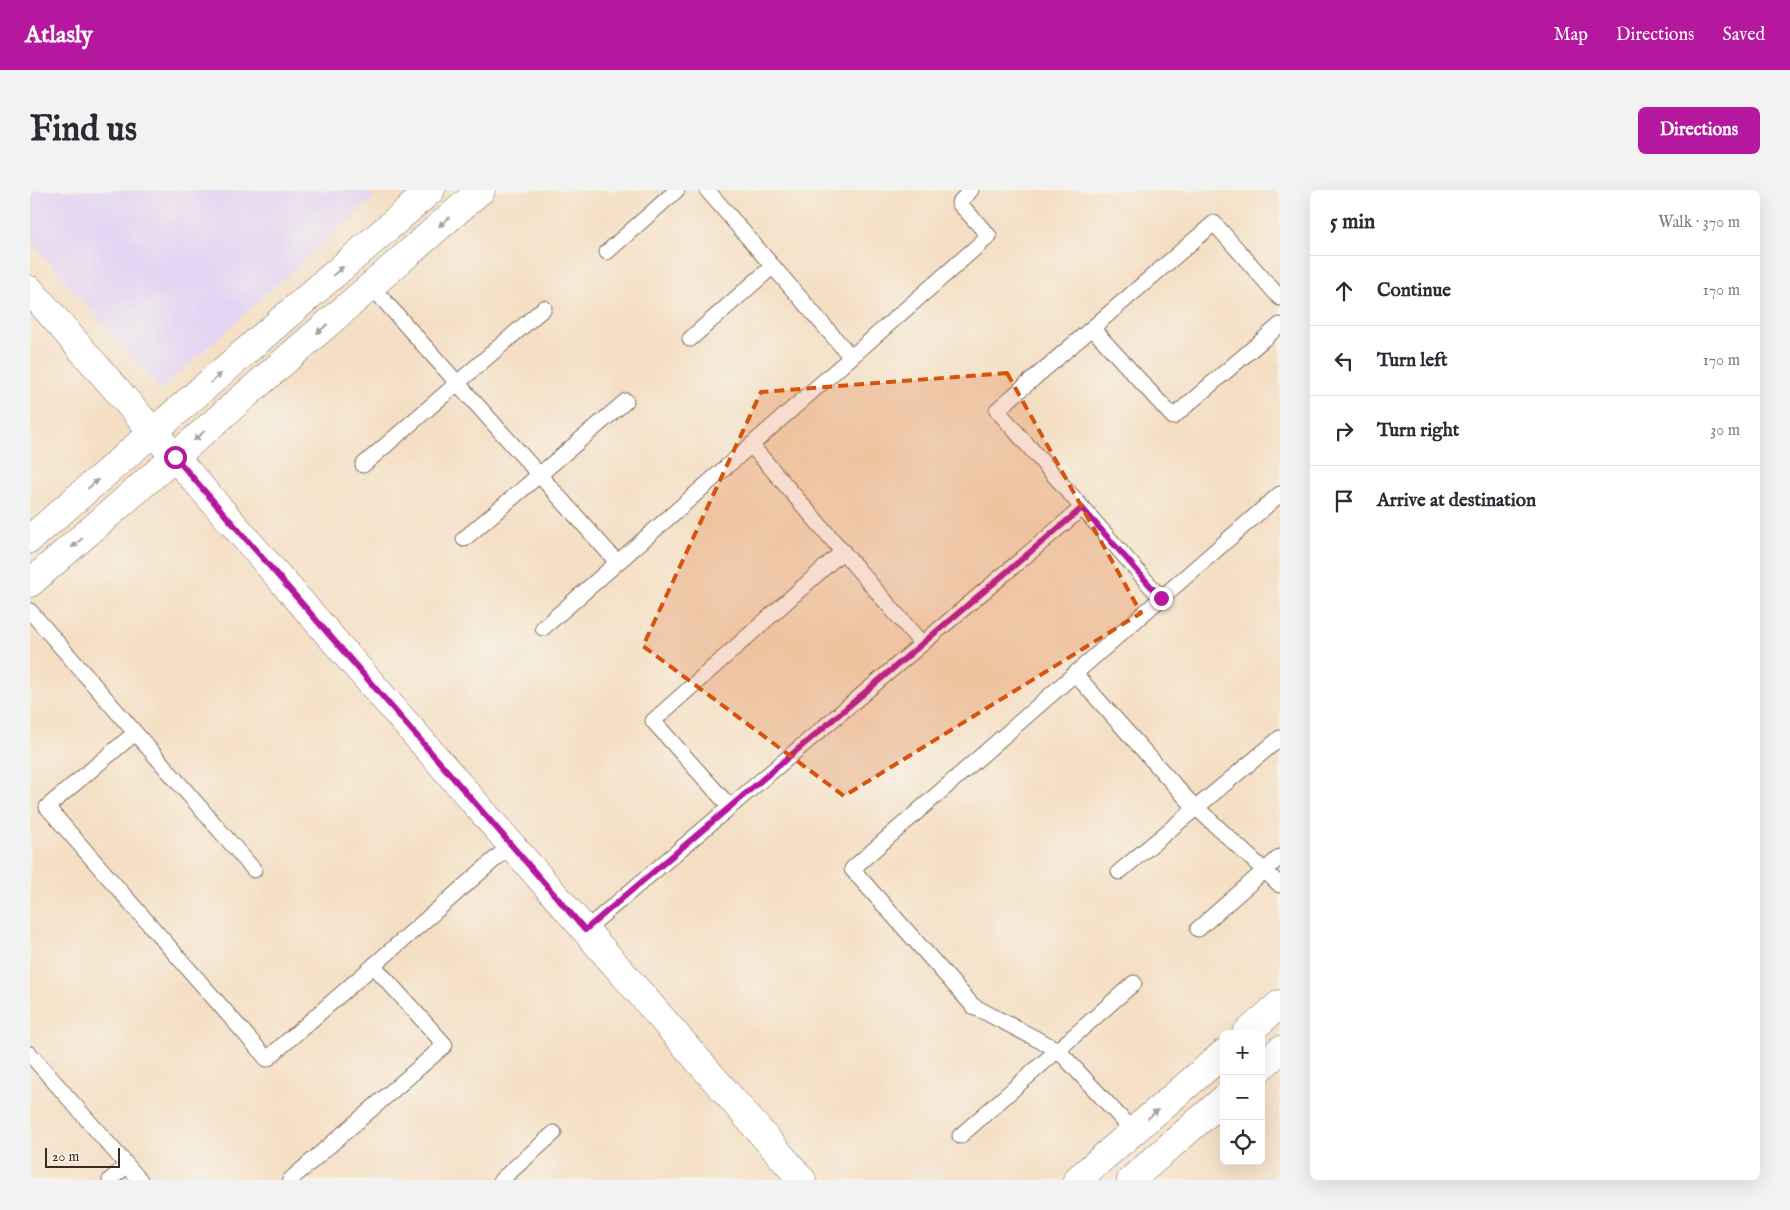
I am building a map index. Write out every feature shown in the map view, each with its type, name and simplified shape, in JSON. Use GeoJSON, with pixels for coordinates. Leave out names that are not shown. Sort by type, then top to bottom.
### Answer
{"type":"FeatureCollection","features":[{"type":"Feature","properties":{"kind":"street"},"geometry":{"type":"LineString","coordinates":[[30,539],[431,190]]}},
{"type":"Feature","properties":{"kind":"street"},"geometry":{"type":"LineString","coordinates":[[30,583],[481,190]]}},
{"type":"Feature","properties":{"kind":"street"},"geometry":{"type":"LineString","coordinates":[[30,290],[802,1180]]}},
{"type":"Feature","properties":{"kind":"street"},"geometry":{"type":"LineString","coordinates":[[1251,1030],[1280,1004]]}},
{"type":"Feature","properties":{"kind":"street"},"geometry":{"type":"LineString","coordinates":[[1265,1063],[1280,1050]]}},
{"type":"Feature","properties":{"kind":"street"},"geometry":{"type":"LineString","coordinates":[[1077,1180],[1220,1056]]}},
{"type":"Feature","properties":{"kind":"street"},"geometry":{"type":"LineString","coordinates":[[1131,1180],[1220,1102]]}},
{"type":"Feature","properties":{"kind":"lane"},"geometry":{"type":"LineString","coordinates":[[606,252],[677,190]]}},
{"type":"Feature","properties":{"kind":"lane"},"geometry":{"type":"LineString","coordinates":[[707,190],[851,357]]}},
{"type":"Feature","properties":{"kind":"lane"},"geometry":{"type":"LineString","coordinates":[[543,628],[989,236],[959,203],[971,190]]}},
{"type":"Feature","properties":{"kind":"lane"},"geometry":{"type":"LineString","coordinates":[[1161,598],[997,410],[1214,223],[1280,298]]}},
{"type":"Feature","properties":{"kind":"lane"},"geometry":{"type":"LineString","coordinates":[[690,339],[773,266]]}},
{"type":"Feature","properties":{"kind":"lane"},"geometry":{"type":"LineString","coordinates":[[372,286],[617,562]]}},
{"type":"Feature","properties":{"kind":"lane"},"geometry":{"type":"LineString","coordinates":[[363,464],[544,308]]}},
{"type":"Feature","properties":{"kind":"lane"},"geometry":{"type":"LineString","coordinates":[[1092,328],[1173,417],[1280,325]]}},
{"type":"Feature","properties":{"kind":"lane"},"geometry":{"type":"LineString","coordinates":[[464,540],[626,401]]}},
{"type":"Feature","properties":{"kind":"lane"},"geometry":{"type":"LineString","coordinates":[[751,445],[922,644]]}},
{"type":"Feature","properties":{"kind":"lane"},"geometry":{"type":"LineString","coordinates":[[1133,1131],[1058,1050],[973,1006],[852,870],[1280,494]]}},
{"type":"Feature","properties":{"kind":"lane"},"geometry":{"type":"LineString","coordinates":[[585,930],[1082,508]]}},
{"type":"Feature","properties":{"kind":"lane"},"geometry":{"type":"LineString","coordinates":[[730,807],[653,721],[843,552]]}},
{"type":"Feature","properties":{"kind":"lane"},"geometry":{"type":"LineString","coordinates":[[30,611],[254,870]]}},
{"type":"Feature","properties":{"kind":"lane"},"geometry":{"type":"LineString","coordinates":[[1075,674],[1197,807],[1280,885]]}},
{"type":"Feature","properties":{"kind":"lane"},"geometry":{"type":"LineString","coordinates":[[135,733],[47,807],[267,1059],[511,845]]}},
{"type":"Feature","properties":{"kind":"lane"},"geometry":{"type":"LineString","coordinates":[[1119,872],[1280,738]]}},
{"type":"Feature","properties":{"kind":"lane"},"geometry":{"type":"LineString","coordinates":[[1198,929],[1280,857]]}},
{"type":"Feature","properties":{"kind":"lane"},"geometry":{"type":"LineString","coordinates":[[290,1180],[445,1045],[374,966]]}},
{"type":"Feature","properties":{"kind":"lane"},"geometry":{"type":"LineString","coordinates":[[960,1136],[1134,983]]}},
{"type":"Feature","properties":{"kind":"lane"},"geometry":{"type":"LineString","coordinates":[[33,1062],[140,1180]]}},
{"type":"Feature","properties":{"kind":"lane"},"geometry":{"type":"LineString","coordinates":[[501,1180],[554,1133]]}},
{"type":"Feature","properties":{"kind":"lane"},"geometry":{"type":"LineString","coordinates":[[110,1180],[127,1165]]}},
{"type":"Feature","properties":{"kind":"highlighted area"},"geometry":{"type":"Polygon","coordinates":[[[1007,373],[1141,613],[844,796],[643,646],[761,392],[1007,373]]]}},
{"type":"Feature","properties":{"kind":"shaded area"},"geometry":{"type":"Polygon","coordinates":[[[30,190],[368,190],[374,197],[160,390],[30,240],[30,190]]]}},
{"type":"Feature","properties":{"kind":"route"},"geometry":{"type":"LineString","coordinates":[[175,457],[585,930],[1082,508],[1161,598]]}}]}
